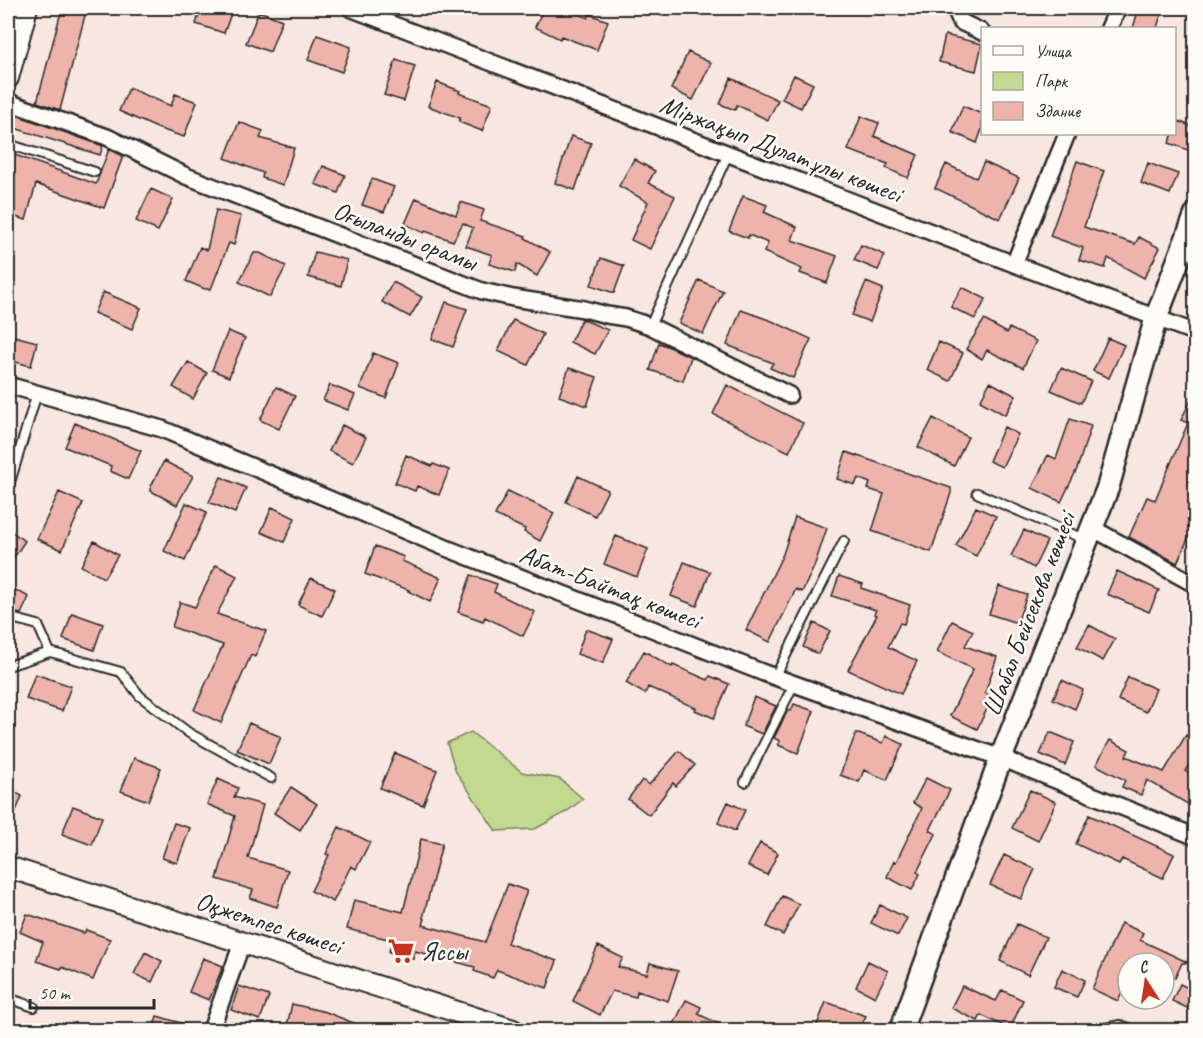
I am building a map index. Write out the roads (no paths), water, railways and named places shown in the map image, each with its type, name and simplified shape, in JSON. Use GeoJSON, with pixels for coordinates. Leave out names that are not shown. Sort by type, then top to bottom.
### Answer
{"type":"FeatureCollection","features":[{"type":"Feature","properties":{"kind":"main road","name":"Шабал Бейсекова көшесі"},"geometry":{"type":"LineString","coordinates":[[901,1030],[1001,758],[1108,487],[1156,318],[1196,214]]}},
{"type":"Feature","properties":{"kind":"street"},"geometry":{"type":"LineString","coordinates":[[8,78],[27,8]]}},
{"type":"Feature","properties":{"kind":"street","name":"Міржақып Дулатұлы көшесі"},"geometry":{"type":"LineString","coordinates":[[350,8],[1196,333]]}},
{"type":"Feature","properties":{"kind":"street"},"geometry":{"type":"LineString","coordinates":[[955,8],[961,22],[981,32]]}},
{"type":"Feature","properties":{"kind":"street"},"geometry":{"type":"LineString","coordinates":[[1109,27],[1118,8]]}},
{"type":"Feature","properties":{"kind":"street","name":"Оғыланды орамы"},"geometry":{"type":"LineString","coordinates":[[8,102],[107,137],[186,176],[482,291],[584,309],[650,326],[789,395]]}},
{"type":"Feature","properties":{"kind":"street"},"geometry":{"type":"LineString","coordinates":[[1014,264],[1067,135]]}},
{"type":"Feature","properties":{"kind":"street","name":"Абат-Байтақ көшесі"},"geometry":{"type":"LineString","coordinates":[[8,385],[162,429],[446,548],[775,677],[1001,758],[1196,837]]}},
{"type":"Feature","properties":{"kind":"street"},"geometry":{"type":"LineString","coordinates":[[1090,535],[1196,585]]}},
{"type":"Feature","properties":{"kind":"street","name":"Оқжетпес көшесі"},"geometry":{"type":"LineString","coordinates":[[8,867],[513,1030]]}},
{"type":"Feature","properties":{"kind":"street"},"geometry":{"type":"LineString","coordinates":[[212,1030],[243,943]]}},
{"type":"Feature","properties":{"kind":"lane"},"geometry":{"type":"LineString","coordinates":[[8,144],[95,172]]}},
{"type":"Feature","properties":{"kind":"lane"},"geometry":{"type":"LineString","coordinates":[[650,326],[728,154]]}},
{"type":"Feature","properties":{"kind":"lane"},"geometry":{"type":"LineString","coordinates":[[8,489],[37,393]]}},
{"type":"Feature","properties":{"kind":"lane"},"geometry":{"type":"LineString","coordinates":[[977,492],[1090,535]]}},
{"type":"Feature","properties":{"kind":"lane"},"geometry":{"type":"LineString","coordinates":[[775,677],[844,541]]}},
{"type":"Feature","properties":{"kind":"lane"},"geometry":{"type":"LineString","coordinates":[[8,617],[38,626],[50,652]]}},
{"type":"Feature","properties":{"kind":"lane"},"geometry":{"type":"LineString","coordinates":[[8,666],[50,652],[121,672],[140,696],[189,733],[271,778]]}},
{"type":"Feature","properties":{"kind":"lane"},"geometry":{"type":"LineString","coordinates":[[745,782],[794,684]]}},
{"type":"Feature","properties":{"kind":"lane"},"geometry":{"type":"LineString","coordinates":[[8,998],[34,1007]]}},
{"type":"Feature","properties":{"kind":"lane"},"geometry":{"type":"LineString","coordinates":[[1095,1030],[1120,1025],[1135,1030]]}},
{"type":"Feature","properties":{"kind":"place","name":"Яссы"},"geometry":{"type":"Point","coordinates":[401,951]}}]}
